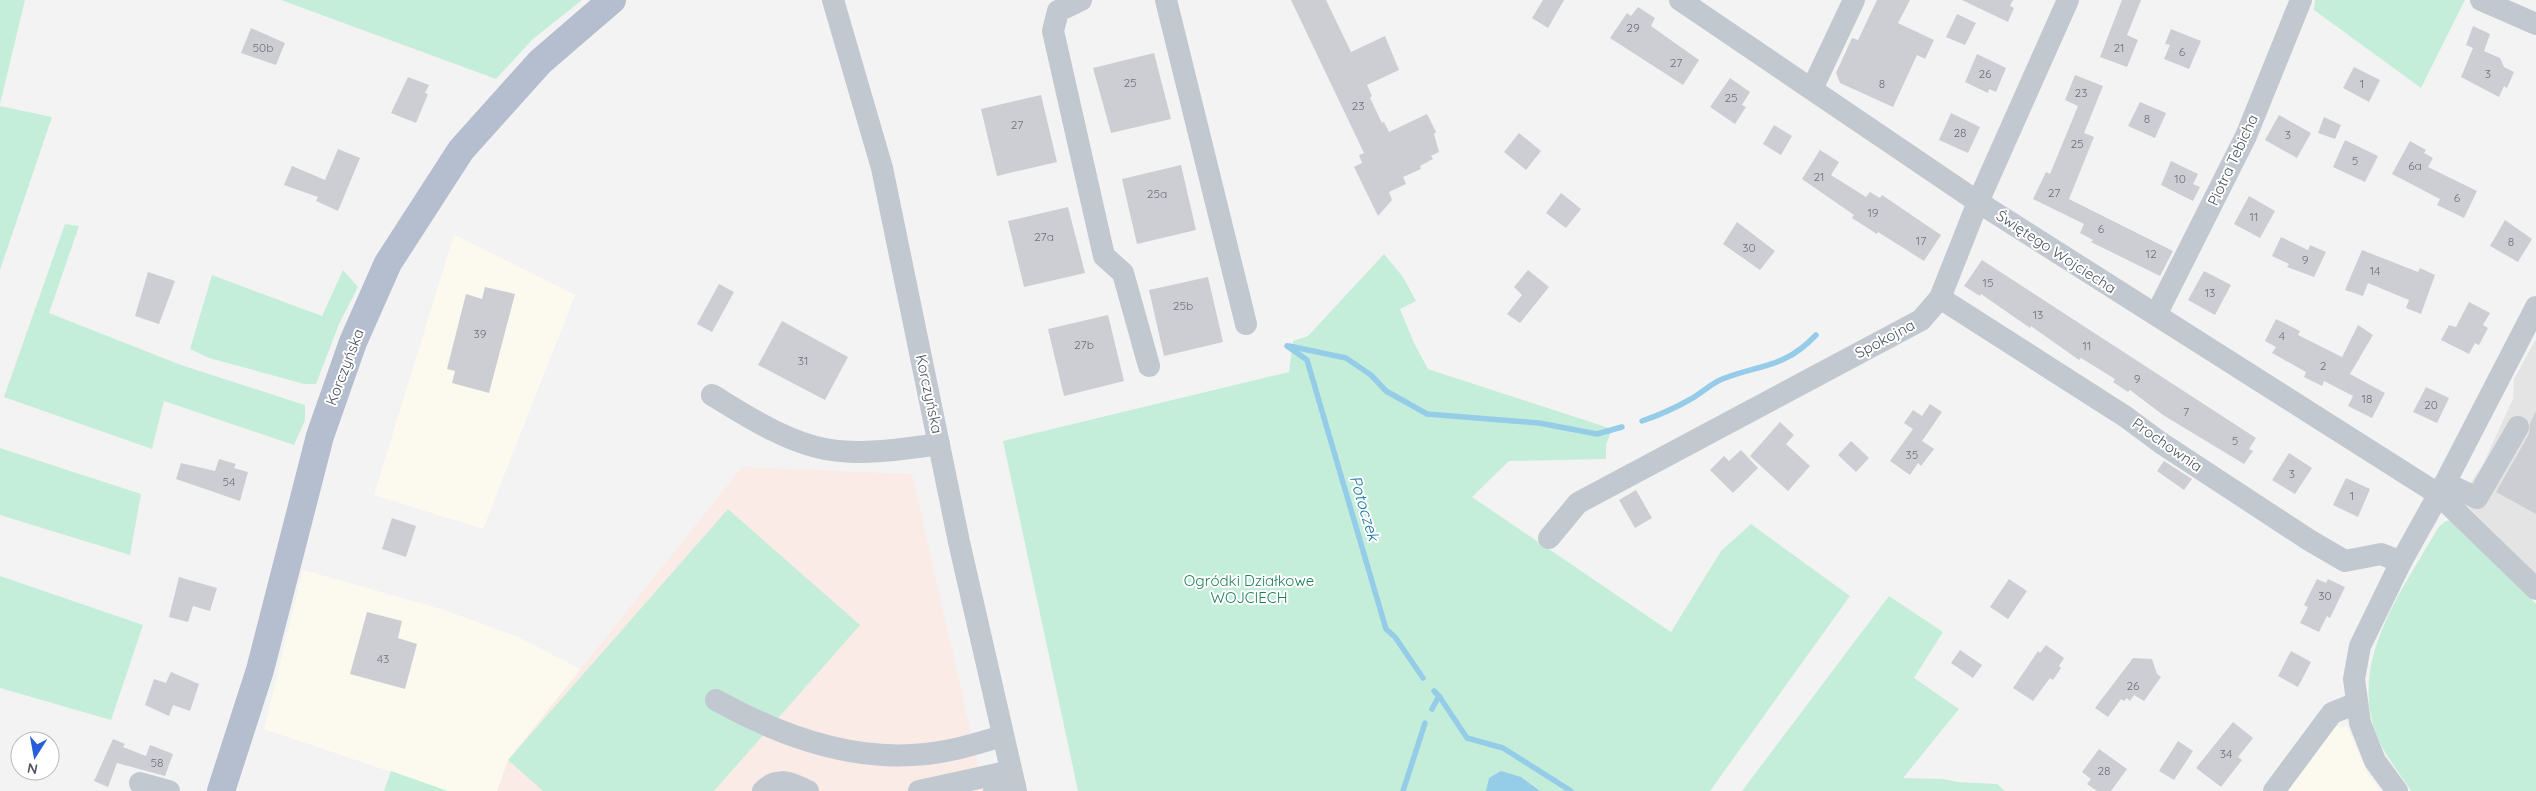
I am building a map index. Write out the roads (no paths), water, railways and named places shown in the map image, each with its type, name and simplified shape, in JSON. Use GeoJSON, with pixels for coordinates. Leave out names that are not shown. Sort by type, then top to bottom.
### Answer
{"type":"FeatureCollection","features":[{"type":"Feature","properties":{"kind":"main road","name":"Korczyńska"},"geometry":{"type":"LineString","coordinates":[[221,791],[260,670],[320,436],[353,342],[388,262],[460,150],[540,62],[611,4]]}},
{"type":"Feature","properties":{"kind":"street","name":"Korczyńska"},"geometry":{"type":"LineString","coordinates":[[833,0],[882,168],[1002,736],[1009,785]]}},
{"type":"Feature","properties":{"kind":"street"},"geometry":{"type":"LineString","coordinates":[[1081,0],[1058,11],[1053,31],[1104,256],[1123,273],[1149,366]]}},
{"type":"Feature","properties":{"kind":"street"},"geometry":{"type":"LineString","coordinates":[[1166,0],[1246,324]]}},
{"type":"Feature","properties":{"kind":"street","name":"Świętego Wojciecha"},"geometry":{"type":"LineString","coordinates":[[1680,0],[1978,202],[2156,316],[2442,488]]}},
{"type":"Feature","properties":{"kind":"street"},"geometry":{"type":"LineString","coordinates":[[1812,89],[1854,0]]}},
{"type":"Feature","properties":{"kind":"street","name":"Spokojna"},"geometry":{"type":"LineString","coordinates":[[1549,538],[1578,503],[1922,320],[1940,298],[1978,202],[2068,0]]}},
{"type":"Feature","properties":{"kind":"street","name":"Piotra Tebicha"},"geometry":{"type":"LineString","coordinates":[[2156,316],[2246,136],[2301,0]]}},
{"type":"Feature","properties":{"kind":"street"},"geometry":{"type":"LineString","coordinates":[[2481,0],[2536,24]]}},
{"type":"Feature","properties":{"kind":"street","name":"Prochownia"},"geometry":{"type":"LineString","coordinates":[[1940,298],[2345,561],[2381,554],[2401,562]]}},
{"type":"Feature","properties":{"kind":"street"},"geometry":{"type":"LineString","coordinates":[[2397,791],[2375,761],[2360,723],[2354,679],[2360,646],[2401,562],[2442,488],[2536,307]]}},
{"type":"Feature","properties":{"kind":"street"},"geometry":{"type":"LineString","coordinates":[[712,395],[787,436],[825,449],[861,452],[939,444]]}},
{"type":"Feature","properties":{"kind":"street"},"geometry":{"type":"LineString","coordinates":[[2442,488],[2477,498],[2518,427]]}},
{"type":"Feature","properties":{"kind":"street"},"geometry":{"type":"LineString","coordinates":[[2442,488],[2536,589]]}},
{"type":"Feature","properties":{"kind":"street"},"geometry":{"type":"LineString","coordinates":[[716,700],[754,721],[783,734],[835,747],[888,756],[961,749],[1002,736]]}},
{"type":"Feature","properties":{"kind":"street"},"geometry":{"type":"LineString","coordinates":[[2274,791],[2332,713],[2357,703]]}},
{"type":"Feature","properties":{"kind":"street"},"geometry":{"type":"LineString","coordinates":[[763,791],[770,784],[786,781],[808,791]]}},
{"type":"Feature","properties":{"kind":"street"},"geometry":{"type":"LineString","coordinates":[[140,783],[169,791]]}},
{"type":"Feature","properties":{"kind":"street"},"geometry":{"type":"LineString","coordinates":[[919,791],[1009,785]]}},
{"type":"Feature","properties":{"kind":"water"},"geometry":{"type":"Polygon","coordinates":[[[1501,771],[1521,777],[1540,791],[1486,791],[1489,778],[1501,771]]]}},
{"type":"Feature","properties":{"kind":"waterway"},"geometry":{"type":"LineString","coordinates":[[1642,421],[1695,397],[1720,380],[1782,360],[1804,346],[1816,335]]}},
{"type":"Feature","properties":{"kind":"waterway","name":"Potoczek"},"geometry":{"type":"LineString","coordinates":[[1287,346],[1307,360],[1386,629],[1395,637],[1423,678]]}},
{"type":"Feature","properties":{"kind":"waterway"},"geometry":{"type":"LineString","coordinates":[[1289,346],[1346,358],[1371,375],[1386,391],[1427,414],[1539,423],[1597,434],[1622,427]]}},
{"type":"Feature","properties":{"kind":"waterway","name":"Potoczek"},"geometry":{"type":"LineString","coordinates":[[1432,709],[1439,696],[1434,691]]}},
{"type":"Feature","properties":{"kind":"waterway"},"geometry":{"type":"LineString","coordinates":[[1439,696],[1467,738],[1503,748],[1571,791]]}},
{"type":"Feature","properties":{"kind":"waterway","name":"Potoczek"},"geometry":{"type":"LineString","coordinates":[[1403,791],[1425,723]]}},
{"type":"Feature","properties":{"kind":"park label","name":"Ogródki Działkowe WOJCIECH"},"geometry":{"type":"Point","coordinates":[1249,590]}}]}
